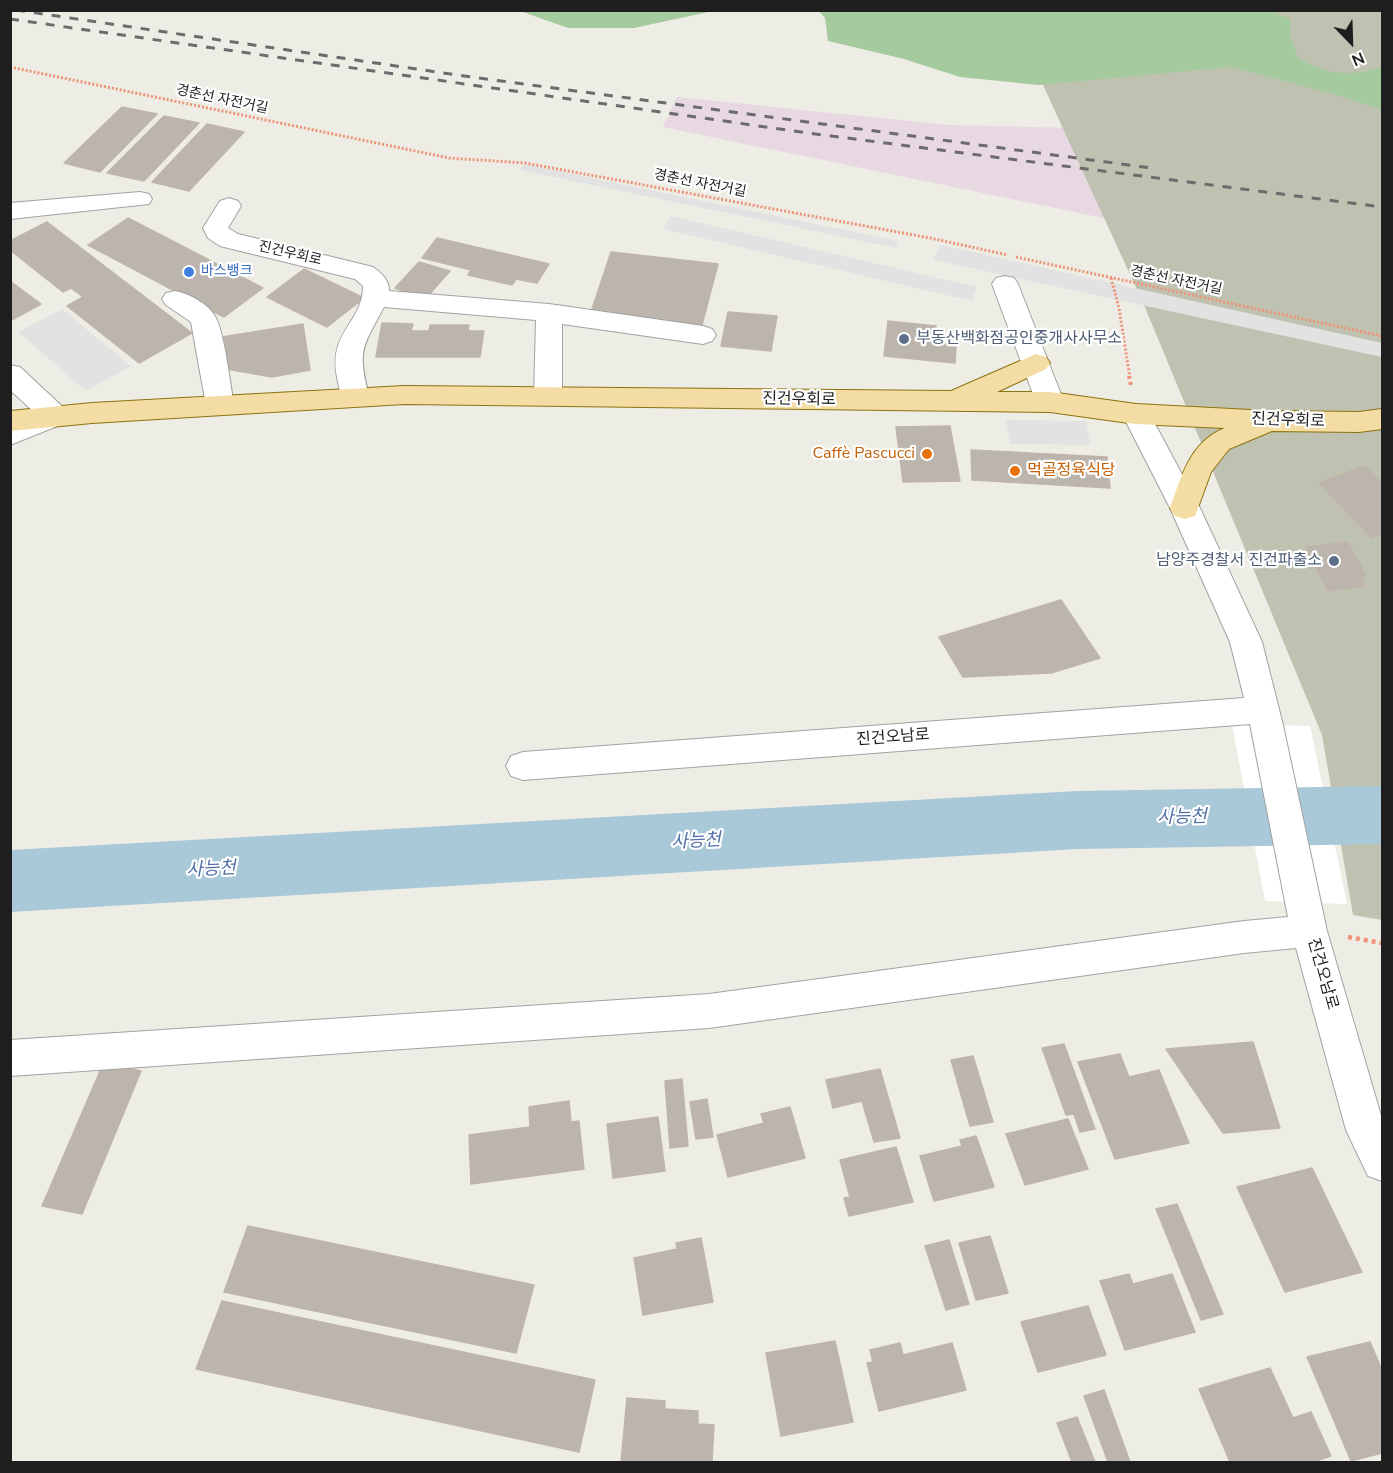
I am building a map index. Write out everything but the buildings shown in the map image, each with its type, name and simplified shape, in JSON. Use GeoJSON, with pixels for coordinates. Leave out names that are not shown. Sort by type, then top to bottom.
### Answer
{"type":"FeatureCollection","features":[{"type":"Feature","properties":{"kind":"main road"},"geometry":{"type":"LineString","coordinates":[[949,402],[1036,363]]}},
{"type":"Feature","properties":{"kind":"main road","name":"진건우회로"},"geometry":{"type":"LineString","coordinates":[[10,421],[55,416],[404,394],[1050,402],[1136,414],[1270,421],[1359,422],[1383,419]]}},
{"type":"Feature","properties":{"kind":"main road"},"geometry":{"type":"LineString","coordinates":[[1185,508],[1198,469],[1219,442],[1270,421]]}},
{"type":"Feature","properties":{"kind":"street"},"geometry":{"type":"LineString","coordinates":[[10,211],[140,199]]}},
{"type":"Feature","properties":{"kind":"street","name":"진건우회로"},"geometry":{"type":"LineString","coordinates":[[230,206],[215,228],[221,236],[228,240],[364,273],[376,283],[376,298]]}},
{"type":"Feature","properties":{"kind":"street"},"geometry":{"type":"LineString","coordinates":[[1005,284],[1050,402]]}},
{"type":"Feature","properties":{"kind":"street"},"geometry":{"type":"LineString","coordinates":[[175,298],[198,313],[204,320],[220,405]]}},
{"type":"Feature","properties":{"kind":"street"},"geometry":{"type":"LineString","coordinates":[[355,397],[348,364],[349,346],[376,298],[549,314],[703,335]]}},
{"type":"Feature","properties":{"kind":"street"},"geometry":{"type":"LineString","coordinates":[[548,396],[549,314]]}},
{"type":"Feature","properties":{"kind":"street"},"geometry":{"type":"LineString","coordinates":[[10,374],[55,416]]}},
{"type":"Feature","properties":{"kind":"street","name":"진건오남로"},"geometry":{"type":"LineString","coordinates":[[1136,414],[1185,508],[1240,625],[1265,718],[1306,916],[1366,1130],[1383,1162]]}},
{"type":"Feature","properties":{"kind":"street","name":"진건우회로"},"geometry":{"type":"LineString","coordinates":[[10,435],[55,416]]}},
{"type":"Feature","properties":{"kind":"street","name":"진건오남로"},"geometry":{"type":"LineString","coordinates":[[523,766],[1265,718]]}},
{"type":"Feature","properties":{"kind":"street"},"geometry":{"type":"LineString","coordinates":[[10,1058],[709,1011],[1244,937],[1306,916]]}},
{"type":"Feature","properties":{"kind":"path","name":"경춘선 자전거길"},"geometry":{"type":"LineString","coordinates":[[10,67],[449,158],[525,163],[930,238],[1383,336]]}},
{"type":"Feature","properties":{"kind":"path"},"geometry":{"type":"LineString","coordinates":[[1111,278],[1119,309],[1136,414]]}},
{"type":"Feature","properties":{"kind":"shaded area"},"geometry":{"type":"Polygon","coordinates":[[[1009,11],[1382,11],[1382,920],[1353,915],[1322,735],[1144,305],[1009,11]]]}},
{"type":"Feature","properties":{"kind":"shaded area"},"geometry":{"type":"Polygon","coordinates":[[[677,97],[949,125],[1158,130],[1205,239],[663,127],[677,97]]]}},
{"type":"Feature","properties":{"kind":"shaded area"},"geometry":{"type":"Polygon","coordinates":[[[524,164],[898,241],[896,248],[520,170],[524,164]]]}},
{"type":"Feature","properties":{"kind":"shaded area"},"geometry":{"type":"Polygon","coordinates":[[[671,216],[977,287],[972,301],[663,229],[671,216]]]}},
{"type":"Feature","properties":{"kind":"shaded area"},"geometry":{"type":"Polygon","coordinates":[[[941,245],[1382,343],[1382,357],[933,260],[941,245]]]}},
{"type":"Feature","properties":{"kind":"shaded area"},"geometry":{"type":"Polygon","coordinates":[[[62,309],[131,366],[86,391],[18,332],[62,309]]]}},
{"type":"Feature","properties":{"kind":"shaded area"},"geometry":{"type":"Polygon","coordinates":[[[1006,420],[1086,421],[1091,445],[1010,444],[1006,420]]]}},
{"type":"Feature","properties":{"kind":"green space"},"geometry":{"type":"Polygon","coordinates":[[[520,11],[713,11],[634,28],[568,28],[520,11]]]}},
{"type":"Feature","properties":{"kind":"green space"},"geometry":{"type":"Polygon","coordinates":[[[819,11],[1273,11],[1290,19],[1290,35],[1298,58],[1309,64],[1339,73],[1382,67],[1382,110],[1330,93],[1231,67],[1039,85],[960,77],[904,59],[828,41],[825,18],[819,11]]]}},
{"type":"Feature","properties":{"kind":"pier"},"geometry":{"type":"Polygon","coordinates":[[[1232,724],[1310,726],[1347,904],[1265,901],[1232,724]]]}},
{"type":"Feature","properties":{"kind":"waterway","name":"사능천"},"geometry":{"type":"LineString","coordinates":[[10,881],[1078,820],[1382,815]]}},
{"type":"Feature","properties":{"kind":"railway"},"geometry":{"type":"LineString","coordinates":[[16,10],[464,76],[1151,168]]}},
{"type":"Feature","properties":{"kind":"railway"},"geometry":{"type":"LineString","coordinates":[[10,19],[808,133],[1382,207]]}},
{"type":"Feature","properties":{"kind":"place","name":"바스뱅크"},"geometry":{"type":"Point","coordinates":[189,272]}},
{"type":"Feature","properties":{"kind":"place","name":"부동산백화점공인중개사사무소"},"geometry":{"type":"Point","coordinates":[904,339]}},
{"type":"Feature","properties":{"kind":"place","name":"Caffè Pascucci"},"geometry":{"type":"Point","coordinates":[927,454]}},
{"type":"Feature","properties":{"kind":"place","name":"먹골정육식당"},"geometry":{"type":"Point","coordinates":[1015,471]}},
{"type":"Feature","properties":{"kind":"place","name":"남양주경찰서 진건파출소"},"geometry":{"type":"Point","coordinates":[1334,561]}}]}
